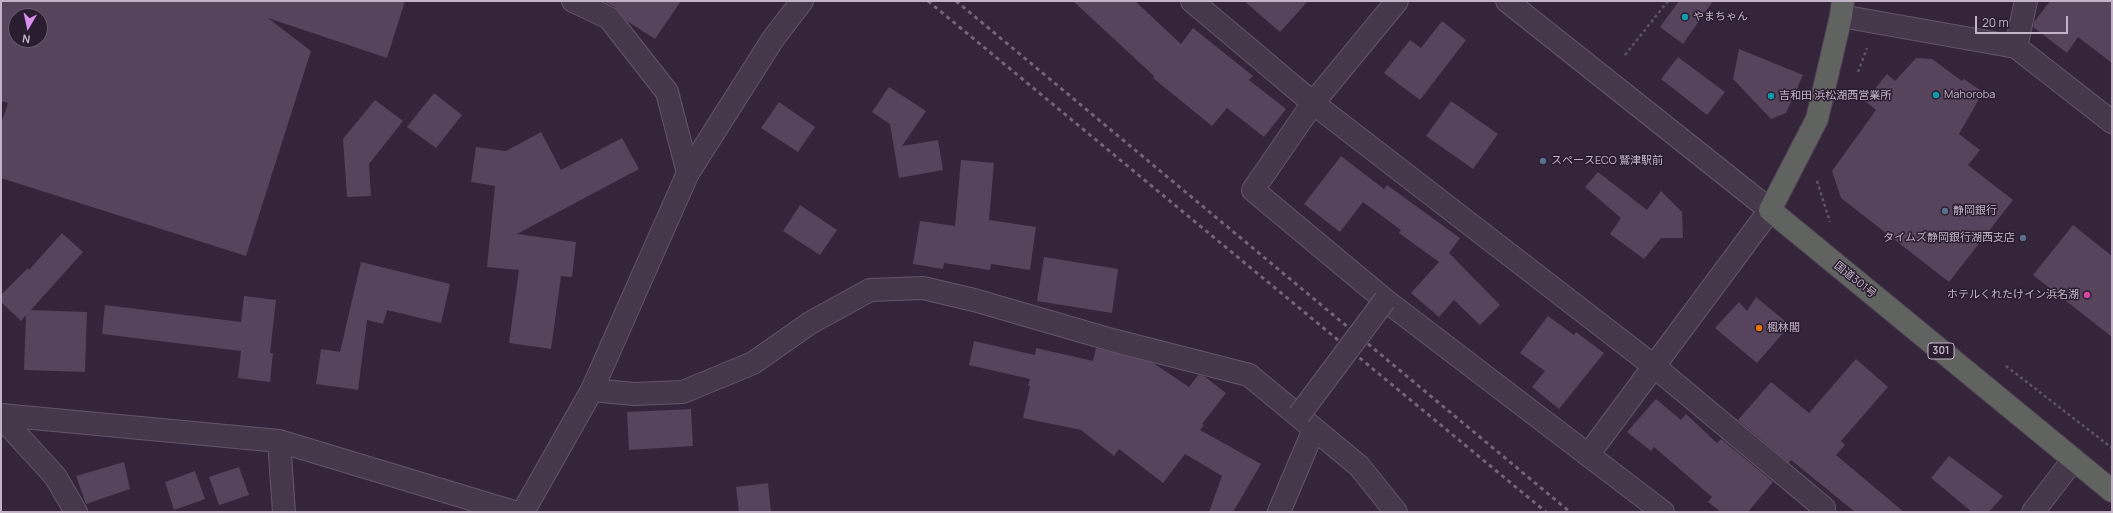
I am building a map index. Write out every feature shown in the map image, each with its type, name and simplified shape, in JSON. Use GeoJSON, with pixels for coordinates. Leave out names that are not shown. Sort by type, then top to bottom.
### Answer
{"type":"FeatureCollection","features":[{"type":"Feature","properties":{"kind":"highway"},"geometry":{"type":"LineString","coordinates":[[1770,210],[1818,119],[1842,9]]}},
{"type":"Feature","properties":{"kind":"highway","name":"国道301号"},"geometry":{"type":"LineString","coordinates":[[1770,210],[2112,491]]}},
{"type":"Feature","properties":{"kind":"street"},"geometry":{"type":"LineString","coordinates":[[573,1],[609,18],[667,92],[688,173]]}},
{"type":"Feature","properties":{"kind":"street"},"geometry":{"type":"LineString","coordinates":[[523,512],[592,390],[688,173],[772,39],[802,1]]}},
{"type":"Feature","properties":{"kind":"street"},"geometry":{"type":"LineString","coordinates":[[1192,1],[1313,103],[1655,367],[1824,508],[1821,512]]}},
{"type":"Feature","properties":{"kind":"street"},"geometry":{"type":"LineString","coordinates":[[1397,1],[1313,103],[1253,190],[1385,300],[1663,512]]}},
{"type":"Feature","properties":{"kind":"street"},"geometry":{"type":"LineString","coordinates":[[1507,1],[1770,210],[1588,456]]}},
{"type":"Feature","properties":{"kind":"street"},"geometry":{"type":"LineString","coordinates":[[2016,47],[2026,1]]}},
{"type":"Feature","properties":{"kind":"street"},"geometry":{"type":"LineString","coordinates":[[1842,9],[1872,22],[2016,47],[2112,122]]}},
{"type":"Feature","properties":{"kind":"street"},"geometry":{"type":"LineString","coordinates":[[592,390],[634,394],[683,392],[753,363],[810,324],[870,290],[923,288],[974,300],[1112,340],[1249,375],[1359,466],[1396,512]]}},
{"type":"Feature","properties":{"kind":"street"},"geometry":{"type":"LineString","coordinates":[[1279,512],[1306,422],[1385,300]]}},
{"type":"Feature","properties":{"kind":"street"},"geometry":{"type":"LineString","coordinates":[[1,416],[279,442],[514,512]]}},
{"type":"Feature","properties":{"kind":"street"},"geometry":{"type":"LineString","coordinates":[[1,416],[55,476],[76,512]]}},
{"type":"Feature","properties":{"kind":"street"},"geometry":{"type":"LineString","coordinates":[[279,442],[284,512]]}},
{"type":"Feature","properties":{"kind":"street"},"geometry":{"type":"LineString","coordinates":[[2033,512],[2073,460]]}},
{"type":"Feature","properties":{"kind":"path"},"geometry":{"type":"LineString","coordinates":[[1625,55],[1668,1]]}},
{"type":"Feature","properties":{"kind":"path"},"geometry":{"type":"LineString","coordinates":[[1855,80],[1866,51],[1872,22]]}},
{"type":"Feature","properties":{"kind":"path"},"geometry":{"type":"LineString","coordinates":[[1816,180],[1832,228]]}},
{"type":"Feature","properties":{"kind":"path"},"geometry":{"type":"LineString","coordinates":[[2005,365],[2112,448]]}},
{"type":"Feature","properties":{"kind":"building"},"geometry":{"type":"Polygon","coordinates":[[[1,1],[405,1],[387,58],[268,18],[311,51],[246,256],[1,178],[1,124],[8,103],[1,101],[1,1]]]}},
{"type":"Feature","properties":{"kind":"building"},"geometry":{"type":"Polygon","coordinates":[[[602,1],[681,1],[655,39],[627,21],[615,7],[602,1]]]}},
{"type":"Feature","properties":{"kind":"building"},"geometry":{"type":"Polygon","coordinates":[[[1073,1],[1135,1],[1181,44],[1193,28],[1253,76],[1249,80],[1286,109],[1264,137],[1227,108],[1212,126],[1153,78],[1154,76],[1073,1]]]}},
{"type":"Feature","properties":{"kind":"building"},"geometry":{"type":"Polygon","coordinates":[[[1244,1],[1308,1],[1280,32],[1244,1]]]}},
{"type":"Feature","properties":{"kind":"building","name":"やまちゃん"},"geometry":{"type":"Polygon","coordinates":[[[1679,1],[1713,1],[1683,44],[1660,27],[1679,1]]]}},
{"type":"Feature","properties":{"kind":"building"},"geometry":{"type":"Polygon","coordinates":[[[2050,1],[2112,1],[2112,63],[2078,37],[2067,53],[2033,27],[2034,22],[2050,1]]]}},
{"type":"Feature","properties":{"kind":"building"},"geometry":{"type":"Polygon","coordinates":[[[1442,21],[1466,40],[1420,100],[1384,73],[1410,40],[1421,48],[1442,21]]]}},
{"type":"Feature","properties":{"kind":"building","name":"吉和田 浜松湖西営業所"},"geometry":{"type":"Polygon","coordinates":[[[1739,49],[1803,75],[1786,113],[1771,119],[1733,79],[1739,49]]]}},
{"type":"Feature","properties":{"kind":"building"},"geometry":{"type":"Polygon","coordinates":[[[1678,57],[1725,92],[1707,115],[1661,79],[1678,57]]]}},
{"type":"Feature","properties":{"kind":"building"},"geometry":{"type":"Polygon","coordinates":[[[1916,58],[1932,59],[1962,81],[1964,79],[1983,92],[1959,134],[1980,150],[1968,165],[2013,200],[1949,282],[1841,198],[1832,171],[1876,110],[1865,101],[1887,74],[1895,81],[1916,58]]]}},
{"type":"Feature","properties":{"kind":"building"},"geometry":{"type":"Polygon","coordinates":[[[889,87],[926,111],[902,146],[938,140],[943,170],[899,178],[890,124],[872,112],[889,87]]]}},
{"type":"Feature","properties":{"kind":"building"},"geometry":{"type":"Polygon","coordinates":[[[434,93],[462,115],[436,148],[407,127],[434,93]]]}},
{"type":"Feature","properties":{"kind":"building"},"geometry":{"type":"Polygon","coordinates":[[[375,100],[403,121],[369,164],[371,196],[347,197],[343,139],[375,100]]]}},
{"type":"Feature","properties":{"kind":"building"},"geometry":{"type":"Polygon","coordinates":[[[1451,101],[1498,134],[1473,169],[1426,136],[1451,101]]]}},
{"type":"Feature","properties":{"kind":"building"},"geometry":{"type":"Polygon","coordinates":[[[779,102],[815,127],[798,152],[761,128],[779,102]]]}},
{"type":"Feature","properties":{"kind":"building"},"geometry":{"type":"Polygon","coordinates":[[[541,132],[561,170],[622,138],[639,169],[517,234],[576,242],[572,277],[561,276],[551,349],[509,343],[519,270],[487,267],[495,186],[471,182],[476,147],[506,151],[541,132]]]}},
{"type":"Feature","properties":{"kind":"building"},"geometry":{"type":"Polygon","coordinates":[[[1341,156],[1384,189],[1387,185],[1460,238],[1449,253],[1500,305],[1480,325],[1454,300],[1439,317],[1411,293],[1439,262],[1399,233],[1401,230],[1363,202],[1340,232],[1304,204],[1341,156]]]}},
{"type":"Feature","properties":{"kind":"building"},"geometry":{"type":"Polygon","coordinates":[[[961,160],[994,163],[989,220],[1036,227],[1030,270],[991,264],[990,270],[944,263],[943,269],[913,264],[920,221],[955,226],[961,160]]]}},
{"type":"Feature","properties":{"kind":"building"},"geometry":{"type":"Polygon","coordinates":[[[1598,172],[1647,210],[1661,191],[1682,212],[1683,238],[1661,238],[1644,259],[1610,234],[1621,218],[1585,187],[1598,172]]]}},
{"type":"Feature","properties":{"kind":"building"},"geometry":{"type":"Polygon","coordinates":[[[800,205],[837,230],[820,255],[783,231],[800,205]]]}},
{"type":"Feature","properties":{"kind":"building"},"geometry":{"type":"Polygon","coordinates":[[[2073,225],[2112,256],[2112,337],[2033,275],[2073,225]]]}},
{"type":"Feature","properties":{"kind":"building"},"geometry":{"type":"Polygon","coordinates":[[[62,233],[83,252],[31,310],[87,312],[85,372],[24,370],[26,315],[21,321],[1,302],[1,295],[28,268],[29,270],[62,233]]]}},
{"type":"Feature","properties":{"kind":"building"},"geometry":{"type":"Polygon","coordinates":[[[1044,257],[1118,269],[1112,313],[1037,301],[1044,257]]]}},
{"type":"Feature","properties":{"kind":"building"},"geometry":{"type":"Polygon","coordinates":[[[361,262],[450,284],[441,323],[387,310],[383,324],[367,320],[358,390],[316,384],[321,349],[340,352],[361,262]]]}},
{"type":"Feature","properties":{"kind":"building"},"geometry":{"type":"Polygon","coordinates":[[[244,296],[276,300],[270,353],[273,353],[270,382],[238,378],[241,351],[102,334],[105,305],[241,322],[244,296]]]}},
{"type":"Feature","properties":{"kind":"building"},"geometry":{"type":"Polygon","coordinates":[[[1756,297],[1790,325],[1757,363],[1715,328],[1739,302],[1747,311],[1756,297]]]}},
{"type":"Feature","properties":{"kind":"building"},"geometry":{"type":"Polygon","coordinates":[[[1548,316],[1574,335],[1576,332],[1604,353],[1559,409],[1532,387],[1545,371],[1520,353],[1548,316]]]}},
{"type":"Feature","properties":{"kind":"building"},"geometry":{"type":"Polygon","coordinates":[[[974,341],[1035,355],[1036,348],[1093,361],[1096,348],[1153,363],[1189,387],[1198,375],[1204,376],[1226,393],[1202,424],[1204,425],[1200,430],[1261,464],[1233,512],[1209,512],[1222,476],[1185,454],[1163,483],[1119,449],[1114,456],[1081,430],[1023,418],[1030,386],[1028,386],[1030,379],[969,365],[974,341]]]}},
{"type":"Feature","properties":{"kind":"building"},"geometry":{"type":"Polygon","coordinates":[[[1856,359],[1888,387],[1841,441],[1845,445],[1836,455],[1904,512],[1855,512],[1791,460],[1789,463],[1738,420],[1771,382],[1809,413],[1856,359]]]}},
{"type":"Feature","properties":{"kind":"building"},"geometry":{"type":"Polygon","coordinates":[[[1656,399],[1681,420],[1686,414],[1717,443],[1721,439],[1773,482],[1748,512],[1721,512],[1708,502],[1712,497],[1654,447],[1651,451],[1627,432],[1656,399]]]}},
{"type":"Feature","properties":{"kind":"building"},"geometry":{"type":"Polygon","coordinates":[[[691,409],[693,446],[629,450],[627,412],[691,409]]]}},
{"type":"Feature","properties":{"kind":"building"},"geometry":{"type":"Polygon","coordinates":[[[1949,456],[2003,496],[1989,512],[1972,512],[1931,478],[1949,456]]]}},
{"type":"Feature","properties":{"kind":"building"},"geometry":{"type":"Polygon","coordinates":[[[124,462],[130,489],[86,504],[76,476],[124,462]]]}},
{"type":"Feature","properties":{"kind":"building"},"geometry":{"type":"Polygon","coordinates":[[[239,467],[249,495],[219,505],[209,477],[239,467]]]}},
{"type":"Feature","properties":{"kind":"building"},"geometry":{"type":"Polygon","coordinates":[[[195,471],[205,499],[174,510],[165,482],[195,471]]]}},
{"type":"Feature","properties":{"kind":"building"},"geometry":{"type":"Polygon","coordinates":[[[768,483],[771,512],[739,512],[736,487],[768,483]]]}},
{"type":"Feature","properties":{"kind":"railway"},"geometry":{"type":"LineString","coordinates":[[928,1],[1546,512]]}},
{"type":"Feature","properties":{"kind":"railway"},"geometry":{"type":"LineString","coordinates":[[956,1],[1570,512]]}},
{"type":"Feature","properties":{"kind":"place","name":"やまちゃん"},"geometry":{"type":"Point","coordinates":[1685,17]}},
{"type":"Feature","properties":{"kind":"place","name":"Mahoroba"},"geometry":{"type":"Point","coordinates":[1936,95]}},
{"type":"Feature","properties":{"kind":"place","name":"吉和田 浜松湖西営業所"},"geometry":{"type":"Point","coordinates":[1771,96]}},
{"type":"Feature","properties":{"kind":"place","name":"スペースECO 鷲津駅前"},"geometry":{"type":"Point","coordinates":[1543,161]}},
{"type":"Feature","properties":{"kind":"place","name":"静岡銀行"},"geometry":{"type":"Point","coordinates":[1945,211]}},
{"type":"Feature","properties":{"kind":"place","name":"タイムズ静岡銀行湖西支店"},"geometry":{"type":"Point","coordinates":[2023,238]}},
{"type":"Feature","properties":{"kind":"place","name":"ホテルくれたけイン浜名湖"},"geometry":{"type":"Point","coordinates":[2087,295]}},
{"type":"Feature","properties":{"kind":"place","name":"楓林閣"},"geometry":{"type":"Point","coordinates":[1759,328]}}]}
